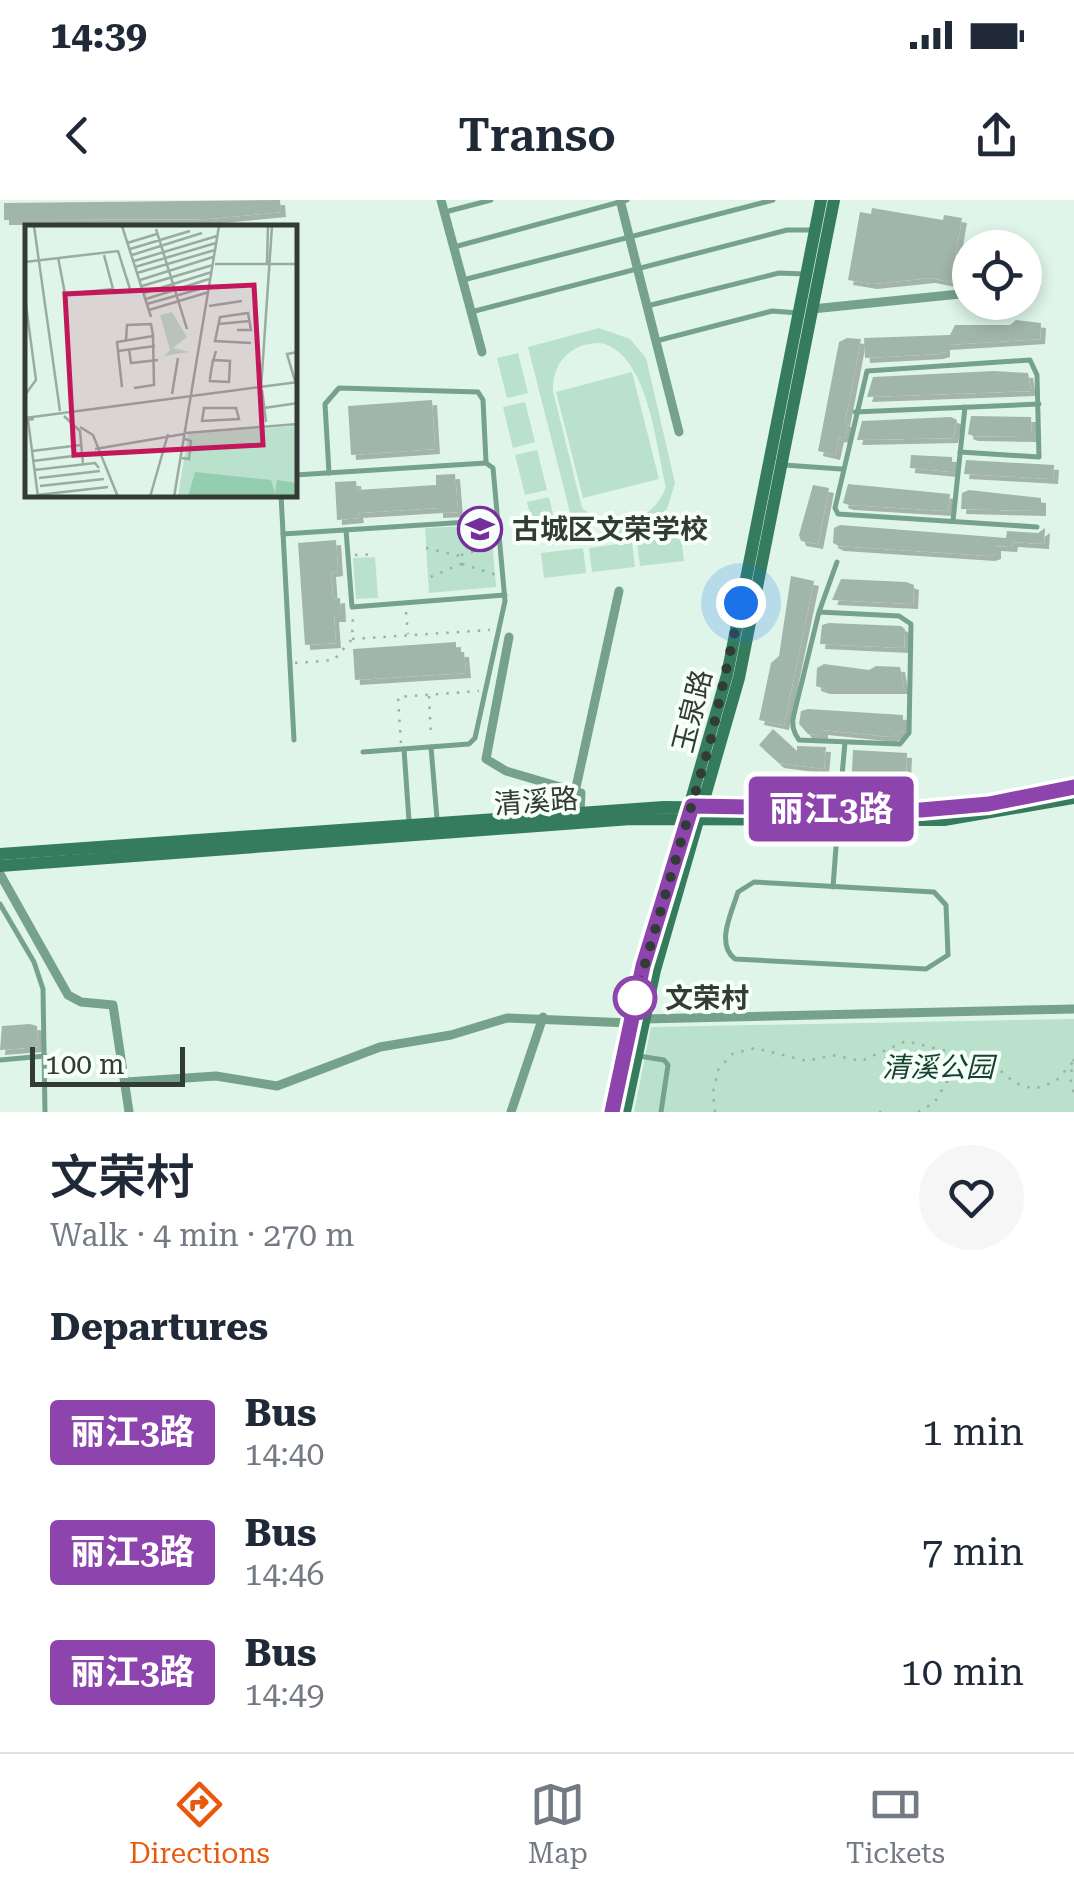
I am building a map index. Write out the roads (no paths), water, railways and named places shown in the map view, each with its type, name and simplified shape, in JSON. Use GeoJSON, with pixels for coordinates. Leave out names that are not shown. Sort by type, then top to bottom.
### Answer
{"type":"FeatureCollection","features":[{"type":"Feature","properties":{"kind":"street"},"geometry":{"type":"LineString","coordinates":[[442,200],[482,352]]}},
{"type":"Feature","properties":{"kind":"street","name":"玉泉路"},"geometry":{"type":"LineString","coordinates":[[612,1112],[637,1021],[654,925],[697,811],[739,678],[781,465],[805,311],[806,274],[821,200]]}},
{"type":"Feature","properties":{"kind":"street","name":"玉泉路"},"geometry":{"type":"LineString","coordinates":[[697,811],[805,311],[834,200]]}},
{"type":"Feature","properties":{"kind":"street"},"geometry":{"type":"LineString","coordinates":[[622,201],[679,432]]}},
{"type":"Feature","properties":{"kind":"street"},"geometry":{"type":"LineString","coordinates":[[805,311],[952,295]]}},
{"type":"Feature","properties":{"kind":"street"},"geometry":{"type":"LineString","coordinates":[[575,792],[620,591]]}},
{"type":"Feature","properties":{"kind":"street"},"geometry":{"type":"LineString","coordinates":[[509,637],[486,759],[506,772],[580,793],[580,812]]}},
{"type":"Feature","properties":{"kind":"street","name":"清溪路"},"geometry":{"type":"LineString","coordinates":[[838,815],[967,807],[1074,787]]}},
{"type":"Feature","properties":{"kind":"street","name":"清溪路"},"geometry":{"type":"LineString","coordinates":[[0,854],[580,812],[697,811],[944,820],[1074,798]]}},
{"type":"Feature","properties":{"kind":"street","name":"清溪路"},"geometry":{"type":"LineString","coordinates":[[0,866],[697,811]]}},
{"type":"Feature","properties":{"kind":"street"},"geometry":{"type":"LineString","coordinates":[[0,874],[68,995],[80,1002],[113,1005],[129,1112]]}},
{"type":"Feature","properties":{"kind":"street"},"geometry":{"type":"LineString","coordinates":[[126,1082],[216,1076],[277,1086],[380,1047],[451,1034],[507,1018],[637,1021],[1074,1009]]}},
{"type":"Feature","properties":{"kind":"street"},"geometry":{"type":"LineString","coordinates":[[511,1112],[543,1017]]}},
{"type":"Feature","properties":{"kind":"street","name":"玉泉路"},"geometry":{"type":"LineString","coordinates":[[625,1112],[636,1056],[637,1021]]}},
{"type":"Feature","properties":{"kind":"lane"},"geometry":{"type":"LineString","coordinates":[[445,212],[491,200]]}},
{"type":"Feature","properties":{"kind":"lane"},"geometry":{"type":"LineString","coordinates":[[462,280],[773,200]]}},
{"type":"Feature","properties":{"kind":"lane"},"geometry":{"type":"LineString","coordinates":[[454,247],[622,201]]}},
{"type":"Feature","properties":{"kind":"lane"},"geometry":{"type":"LineString","coordinates":[[471,312],[787,230],[815,230]]}},
{"type":"Feature","properties":{"kind":"lane"},"geometry":{"type":"LineString","coordinates":[[647,306],[779,274],[806,274]]}},
{"type":"Feature","properties":{"kind":"lane"},"geometry":{"type":"LineString","coordinates":[[656,342],[772,312],[805,311]]}},
{"type":"Feature","properties":{"kind":"lane"},"geometry":{"type":"LineString","coordinates":[[960,452],[1039,457],[1037,370],[1030,360],[868,370],[841,470],[835,508],[838,514],[1036,527]]}},
{"type":"Feature","properties":{"kind":"lane"},"geometry":{"type":"LineString","coordinates":[[330,473],[325,404],[340,388],[478,392],[483,400],[486,463]]}},
{"type":"Feature","properties":{"kind":"lane"},"geometry":{"type":"LineString","coordinates":[[856,412],[1040,404]]}},
{"type":"Feature","properties":{"kind":"lane"},"geometry":{"type":"LineString","coordinates":[[953,521],[965,407]]}},
{"type":"Feature","properties":{"kind":"lane"},"geometry":{"type":"LineString","coordinates":[[298,475],[486,463],[494,468],[505,596],[476,738],[469,744],[363,752]]}},
{"type":"Feature","properties":{"kind":"lane"},"geometry":{"type":"LineString","coordinates":[[781,465],[841,470]]}},
{"type":"Feature","properties":{"kind":"lane"},"geometry":{"type":"LineString","coordinates":[[281,498],[294,740]]}},
{"type":"Feature","properties":{"kind":"lane"},"geometry":{"type":"LineString","coordinates":[[283,534],[499,520]]}},
{"type":"Feature","properties":{"kind":"lane"},"geometry":{"type":"LineString","coordinates":[[346,530],[352,608],[505,596]]}},
{"type":"Feature","properties":{"kind":"lane"},"geometry":{"type":"LineString","coordinates":[[820,612],[899,616],[913,628],[907,737],[900,744],[799,740],[793,730],[820,612],[837,562]]}},
{"type":"Feature","properties":{"kind":"lane"},"geometry":{"type":"LineString","coordinates":[[833,887],[844,742]]}},
{"type":"Feature","properties":{"kind":"lane"},"geometry":{"type":"LineString","coordinates":[[431,747],[437,822]]}},
{"type":"Feature","properties":{"kind":"lane"},"geometry":{"type":"LineString","coordinates":[[403,749],[409,824]]}},
{"type":"Feature","properties":{"kind":"lane"},"geometry":{"type":"LineString","coordinates":[[747,886],[833,887],[940,896],[946,905],[948,955],[926,969],[735,959],[728,954],[724,941],[738,892],[747,886]]}},
{"type":"Feature","properties":{"kind":"lane"},"geometry":{"type":"LineString","coordinates":[[0,904],[41,979],[45,1112]]}},
{"type":"Feature","properties":{"kind":"lane"},"geometry":{"type":"LineString","coordinates":[[0,1060],[45,1056]]}},
{"type":"Feature","properties":{"kind":"lane"},"geometry":{"type":"LineString","coordinates":[[636,1056],[667,1062],[661,1112]]}},
{"type":"Feature","properties":{"kind":"place","name":"古城区文荣学校"},"geometry":{"type":"Point","coordinates":[480,529]}},
{"type":"Feature","properties":{"kind":"place","name":"文荣村"},"geometry":{"type":"Point","coordinates":[635,998]}},
{"type":"Feature","properties":{"kind":"park label","name":"清溪公园"},"geometry":{"type":"Point","coordinates":[938,1067]}}]}
